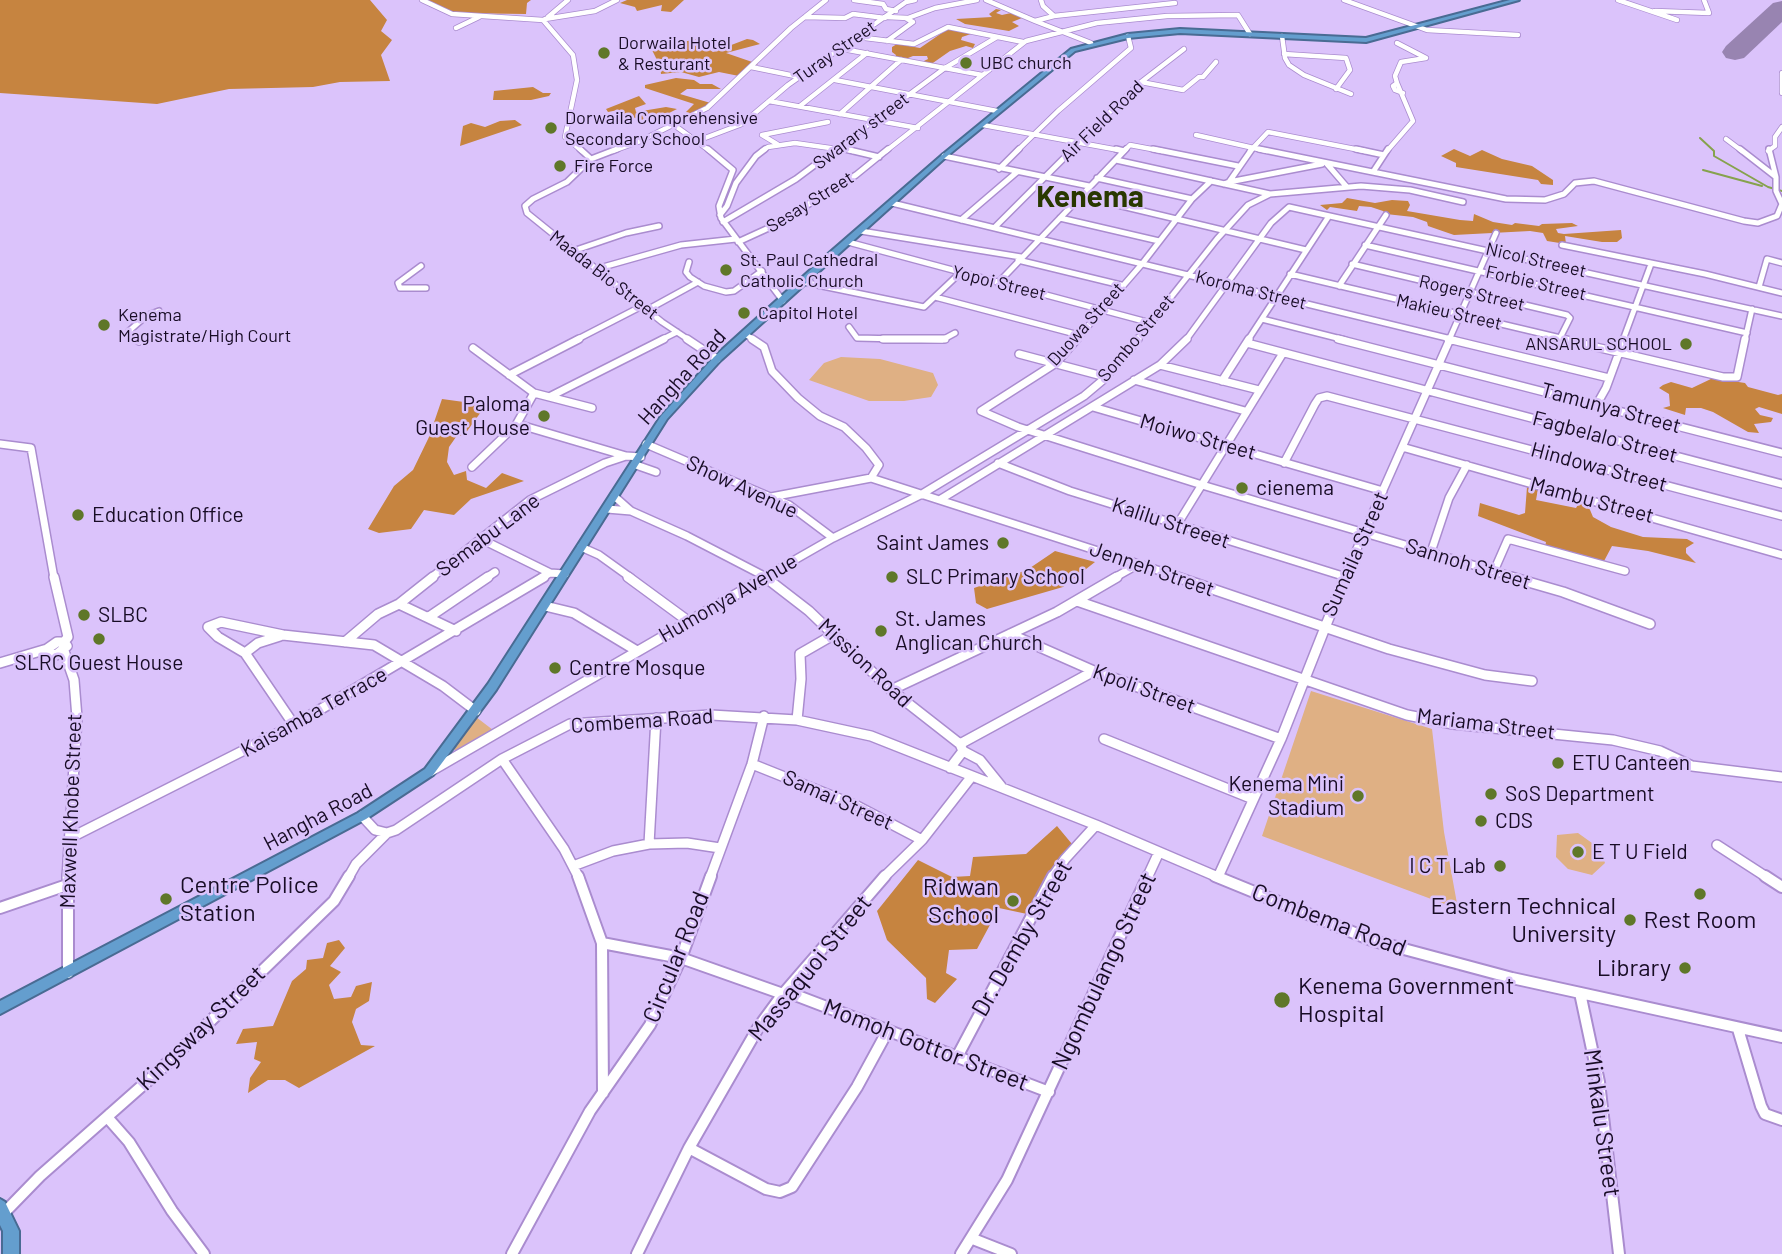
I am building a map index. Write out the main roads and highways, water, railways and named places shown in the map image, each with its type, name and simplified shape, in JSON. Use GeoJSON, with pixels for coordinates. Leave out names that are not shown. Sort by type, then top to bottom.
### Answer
{"type":"FeatureCollection","features":[{"type":"Feature","properties":{"kind":"highway","name":"Hangha Road"},"geometry":{"type":"LineString","coordinates":[[0,1008],[362,816],[429,772],[476,711],[664,418],[717,359],[944,156],[1068,53],[1091,43],[1180,31],[1359,41],[1510,1]]}},
{"type":"Feature","properties":{"kind":"highway"},"geometry":{"type":"LineString","coordinates":[[2,1210],[10,1231],[11,1254]]}},
{"type":"Feature","properties":{"kind":"waterway"},"geometry":{"type":"LineString","coordinates":[[1700,138],[1714,151],[1714,156],[1768,187],[1782,191]]}},
{"type":"Feature","properties":{"kind":"waterway"},"geometry":{"type":"LineString","coordinates":[[1703,170],[1762,186]]}},
{"type":"Feature","properties":{"kind":"place","name":"Dorwaila Hotel & Resturant"},"geometry":{"type":"Point","coordinates":[604,53]}},
{"type":"Feature","properties":{"kind":"place","name":"UBC church"},"geometry":{"type":"Point","coordinates":[966,63]}},
{"type":"Feature","properties":{"kind":"place","name":"Dorwaila Comprehensive Secondary School"},"geometry":{"type":"Point","coordinates":[551,128]}},
{"type":"Feature","properties":{"kind":"place","name":"Fire Force"},"geometry":{"type":"Point","coordinates":[560,166]}},
{"type":"Feature","properties":{"kind":"place","name":"St. Paul Cathedral Catholic Church"},"geometry":{"type":"Point","coordinates":[726,270]}},
{"type":"Feature","properties":{"kind":"place","name":"Capitol Hotel"},"geometry":{"type":"Point","coordinates":[744,313]}},
{"type":"Feature","properties":{"kind":"place","name":"Kenema Magistrate/High Court"},"geometry":{"type":"Point","coordinates":[104,325]}},
{"type":"Feature","properties":{"kind":"place","name":"ANSARUL SCHOOL"},"geometry":{"type":"Point","coordinates":[1686,344]}},
{"type":"Feature","properties":{"kind":"place","name":"Paloma Guest House"},"geometry":{"type":"Point","coordinates":[544,416]}},
{"type":"Feature","properties":{"kind":"place","name":"cienema"},"geometry":{"type":"Point","coordinates":[1242,488]}},
{"type":"Feature","properties":{"kind":"place","name":"Education Office"},"geometry":{"type":"Point","coordinates":[78,515]}},
{"type":"Feature","properties":{"kind":"place","name":"Saint James"},"geometry":{"type":"Point","coordinates":[1003,543]}},
{"type":"Feature","properties":{"kind":"place","name":"SLC Primary School"},"geometry":{"type":"Point","coordinates":[892,577]}},
{"type":"Feature","properties":{"kind":"place","name":"SLBC"},"geometry":{"type":"Point","coordinates":[84,615]}},
{"type":"Feature","properties":{"kind":"place","name":"St. James Anglican Church"},"geometry":{"type":"Point","coordinates":[881,631]}},
{"type":"Feature","properties":{"kind":"place","name":"SLRC Guest House"},"geometry":{"type":"Point","coordinates":[99,639]}},
{"type":"Feature","properties":{"kind":"place","name":"Centre Mosque"},"geometry":{"type":"Point","coordinates":[555,668]}},
{"type":"Feature","properties":{"kind":"place","name":"ETU Canteen"},"geometry":{"type":"Point","coordinates":[1558,763]}},
{"type":"Feature","properties":{"kind":"place","name":"SoS Department"},"geometry":{"type":"Point","coordinates":[1491,794]}},
{"type":"Feature","properties":{"kind":"place","name":"Kenema Mini Stadium"},"geometry":{"type":"Point","coordinates":[1358,796]}},
{"type":"Feature","properties":{"kind":"place","name":"CDS"},"geometry":{"type":"Point","coordinates":[1481,821]}},
{"type":"Feature","properties":{"kind":"place","name":"E T U Field"},"geometry":{"type":"Point","coordinates":[1578,852]}},
{"type":"Feature","properties":{"kind":"place","name":"I C T Lab"},"geometry":{"type":"Point","coordinates":[1500,866]}},
{"type":"Feature","properties":{"kind":"place","name":"Rest Room"},"geometry":{"type":"Point","coordinates":[1700,894]}},
{"type":"Feature","properties":{"kind":"place","name":"Centre Police Station"},"geometry":{"type":"Point","coordinates":[166,899]}},
{"type":"Feature","properties":{"kind":"place","name":"Ridwan School"},"geometry":{"type":"Point","coordinates":[1013,901]}},
{"type":"Feature","properties":{"kind":"place","name":"Eastern Technical University"},"geometry":{"type":"Point","coordinates":[1630,920]}},
{"type":"Feature","properties":{"kind":"place","name":"Library"},"geometry":{"type":"Point","coordinates":[1685,968]}},
{"type":"Feature","properties":{"kind":"place","name":"Kenema Government Hospital"},"geometry":{"type":"Point","coordinates":[1282,1000]}},
{"type":"Feature","properties":{"kind":"district","name":"Kenema"},"geometry":{"type":"Point","coordinates":[1090,197]}}]}
